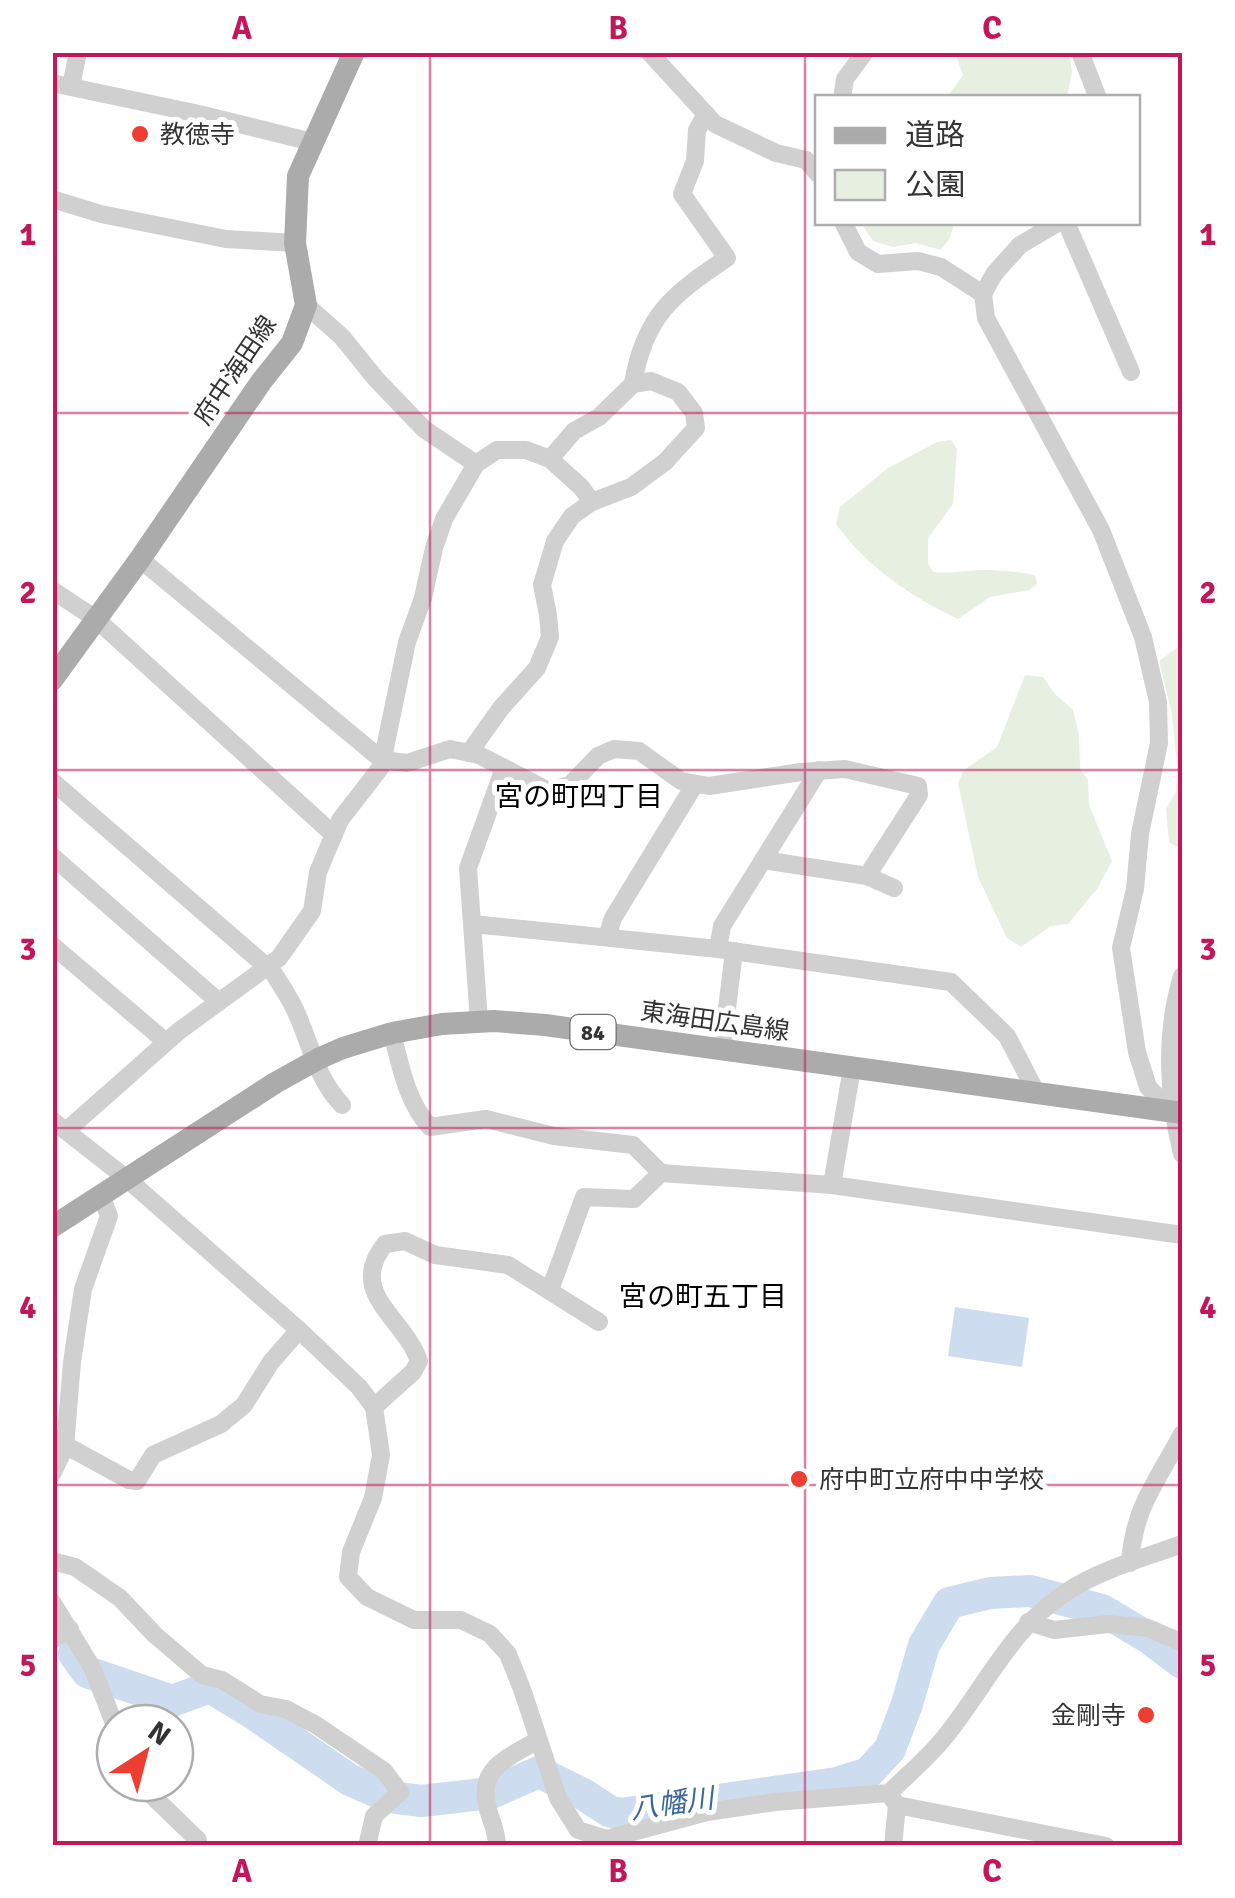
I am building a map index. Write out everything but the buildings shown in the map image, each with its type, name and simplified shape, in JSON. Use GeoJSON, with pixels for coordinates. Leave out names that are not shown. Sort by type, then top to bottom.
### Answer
{"type":"FeatureCollection","features":[{"type":"Feature","properties":{"kind":"main road","name":"府中海田線"},"geometry":{"type":"LineString","coordinates":[[52,680],[292,342],[306,305],[295,243],[298,176],[354,52]]}},
{"type":"Feature","properties":{"kind":"main road","name":"東海田広島線"},"geometry":{"type":"LineString","coordinates":[[52,1227],[314,1061],[392,1032],[442,1024],[519,1022],[1177,1113]]}},
{"type":"Feature","properties":{"kind":"street"},"geometry":{"type":"LineString","coordinates":[[78,52],[62,84],[312,142]]}},
{"type":"Feature","properties":{"kind":"street"},"geometry":{"type":"LineString","coordinates":[[649,52],[715,124],[776,152],[806,160],[815,170]]}},
{"type":"Feature","properties":{"kind":"street"},"geometry":{"type":"LineString","coordinates":[[842,95],[845,80],[866,52]]}},
{"type":"Feature","properties":{"kind":"street"},"geometry":{"type":"LineString","coordinates":[[1080,52],[1097,95]]}},
{"type":"Feature","properties":{"kind":"street"},"geometry":{"type":"LineString","coordinates":[[633,384],[637,360],[661,310],[686,285],[727,258],[682,194],[694,161],[697,130],[706,114]]}},
{"type":"Feature","properties":{"kind":"street"},"geometry":{"type":"LineString","coordinates":[[52,198],[101,214],[226,239],[295,243]]}},
{"type":"Feature","properties":{"kind":"street"},"geometry":{"type":"LineString","coordinates":[[844,225],[858,252],[878,264],[918,260],[941,267],[983,294]]}},
{"type":"Feature","properties":{"kind":"street"},"geometry":{"type":"LineString","coordinates":[[1053,225],[1020,245],[994,274],[983,294],[986,318],[1101,530],[1143,637],[1158,702],[1159,744],[1140,834],[1135,890],[1121,948],[1138,1052],[1148,1087],[1177,1113]]}},
{"type":"Feature","properties":{"kind":"street"},"geometry":{"type":"LineString","coordinates":[[1067,225],[1131,372]]}},
{"type":"Feature","properties":{"kind":"street"},"geometry":{"type":"LineString","coordinates":[[306,305],[342,337],[376,380],[424,428],[476,464]]}},
{"type":"Feature","properties":{"kind":"street"},"geometry":{"type":"LineString","coordinates":[[469,753],[501,708],[537,668],[550,637],[542,585],[555,541],[572,516],[592,502],[631,487],[665,462],[696,428],[694,413],[678,392],[651,381],[633,384],[600,416],[574,431],[550,459]]}},
{"type":"Feature","properties":{"kind":"street"},"geometry":{"type":"LineString","coordinates":[[592,502],[582,487],[550,459],[526,450],[497,450],[476,464],[444,519],[434,548],[380,766],[340,820],[318,872],[312,911],[279,958],[59,1126],[126,1178],[299,1330],[359,1387],[374,1407],[381,1455],[373,1498],[351,1552],[348,1577],[367,1597],[414,1620],[461,1620],[490,1634],[508,1654],[558,1798],[578,1830],[607,1839],[708,1812],[775,1802],[893,1799],[1106,1846]]}},
{"type":"Feature","properties":{"kind":"street"},"geometry":{"type":"LineString","coordinates":[[140,559],[382,760],[407,763],[450,749],[479,755],[549,791],[570,786],[598,756],[614,748],[639,751],[681,781],[708,786],[845,769],[918,786],[919,795],[867,876]]}},
{"type":"Feature","properties":{"kind":"street"},"geometry":{"type":"LineString","coordinates":[[52,590],[96,620],[334,835]]}},
{"type":"Feature","properties":{"kind":"street"},"geometry":{"type":"LineString","coordinates":[[479,1021],[468,868],[504,768]]}},
{"type":"Feature","properties":{"kind":"street"},"geometry":{"type":"LineString","coordinates":[[722,1050],[726,950],[722,926],[819,770]]}},
{"type":"Feature","properties":{"kind":"street"},"geometry":{"type":"LineString","coordinates":[[52,781],[268,966],[297,1012],[314,1061],[342,1105]]}},
{"type":"Feature","properties":{"kind":"street"},"geometry":{"type":"LineString","coordinates":[[607,937],[613,918],[695,784]]}},
{"type":"Feature","properties":{"kind":"street"},"geometry":{"type":"LineString","coordinates":[[52,856],[219,1002]]}},
{"type":"Feature","properties":{"kind":"street"},"geometry":{"type":"LineString","coordinates":[[763,860],[867,876],[894,888]]}},
{"type":"Feature","properties":{"kind":"street"},"geometry":{"type":"LineString","coordinates":[[473,924],[726,950],[951,982],[1007,1036],[1036,1092]]}},
{"type":"Feature","properties":{"kind":"street"},"geometry":{"type":"LineString","coordinates":[[52,945],[166,1042]]}},
{"type":"Feature","properties":{"kind":"street"},"geometry":{"type":"LineString","coordinates":[[1182,976],[1170,1048],[1182,1154]]}},
{"type":"Feature","properties":{"kind":"street"},"geometry":{"type":"LineString","coordinates":[[392,1032],[420,1117],[430,1126],[486,1119],[554,1136],[633,1145],[660,1173],[832,1185],[1182,1234]]}},
{"type":"Feature","properties":{"kind":"street"},"geometry":{"type":"LineString","coordinates":[[832,1185],[852,1068]]}},
{"type":"Feature","properties":{"kind":"street"},"geometry":{"type":"LineString","coordinates":[[550,1290],[584,1197],[634,1199],[660,1173]]}},
{"type":"Feature","properties":{"kind":"street"},"geometry":{"type":"LineString","coordinates":[[52,1474],[84,1289],[109,1216],[101,1195]]}},
{"type":"Feature","properties":{"kind":"street"},"geometry":{"type":"LineString","coordinates":[[374,1407],[413,1372],[418,1361],[412,1343],[385,1311],[371,1283],[373,1260],[386,1244],[405,1241],[435,1256],[508,1266],[599,1322]]}},
{"type":"Feature","properties":{"kind":"street"},"geometry":{"type":"LineString","coordinates":[[59,1442],[128,1480],[137,1481],[153,1455],[221,1424],[244,1405],[271,1362],[299,1330]]}},
{"type":"Feature","properties":{"kind":"street"},"geometry":{"type":"LineString","coordinates":[[1130,1562],[1132,1534],[1144,1500],[1182,1434]]}},
{"type":"Feature","properties":{"kind":"street"},"geometry":{"type":"LineString","coordinates":[[893,1846],[893,1799],[943,1740],[1028,1622],[1068,1590],[1098,1574],[1182,1544]]}},
{"type":"Feature","properties":{"kind":"street"},"geometry":{"type":"LineString","coordinates":[[52,1561],[75,1567],[120,1598],[155,1636],[202,1675],[222,1680],[260,1704],[286,1709],[384,1772],[400,1792],[374,1816],[367,1846]]}},
{"type":"Feature","properties":{"kind":"street"},"geometry":{"type":"LineString","coordinates":[[52,1602],[93,1670],[106,1703]]}},
{"type":"Feature","properties":{"kind":"street"},"geometry":{"type":"LineString","coordinates":[[1028,1622],[1054,1630],[1108,1624],[1148,1628],[1182,1640]]}},
{"type":"Feature","properties":{"kind":"street"},"geometry":{"type":"LineString","coordinates":[[52,1640],[70,1629]]}},
{"type":"Feature","properties":{"kind":"street"},"geometry":{"type":"LineString","coordinates":[[497,1846],[485,1782],[498,1764],[538,1740]]}},
{"type":"Feature","properties":{"kind":"street"},"geometry":{"type":"LineString","coordinates":[[160,1803],[201,1844]]}},
{"type":"Feature","properties":{"kind":"green space"},"geometry":{"type":"Polygon","coordinates":[[[955,53],[1069,53],[1072,72],[1067,95],[948,95],[963,75],[955,53]]]}},
{"type":"Feature","properties":{"kind":"green space"},"geometry":{"type":"Polygon","coordinates":[[[862,225],[953,225],[941,250],[916,243],[893,247],[873,241],[862,225]]]}},
{"type":"Feature","properties":{"kind":"green space"},"geometry":{"type":"Polygon","coordinates":[[[951,440],[957,449],[953,504],[928,538],[928,563],[933,572],[1009,571],[1035,575],[1037,583],[1030,590],[990,597],[958,619],[891,579],[836,524],[840,507],[888,468],[937,442],[951,440]]]}},
{"type":"Feature","properties":{"kind":"green space"},"geometry":{"type":"Polygon","coordinates":[[[1182,647],[1182,842],[1177,847],[1169,842],[1166,809],[1176,792],[1177,765],[1172,714],[1159,661],[1182,647]]]}},
{"type":"Feature","properties":{"kind":"green space"},"geometry":{"type":"Polygon","coordinates":[[[1025,675],[1043,677],[1073,710],[1079,735],[1080,769],[1088,780],[1089,805],[1112,861],[1097,889],[1068,924],[1051,926],[1021,947],[1007,938],[978,877],[958,783],[964,770],[997,747],[1025,675]]]}},
{"type":"Feature","properties":{"kind":"water"},"geometry":{"type":"Polygon","coordinates":[[[955,1307],[1029,1318],[1022,1367],[948,1356],[955,1307]]]}},
{"type":"Feature","properties":{"kind":"waterway","name":"八幡川"},"geometry":{"type":"LineString","coordinates":[[74,1654],[87,1672],[172,1701],[210,1687],[350,1780],[389,1797],[421,1801],[491,1793],[539,1772],[620,1814],[837,1783],[868,1773],[890,1749],[924,1645],[949,1603],[990,1593],[1030,1591],[1102,1610],[1182,1663]]}},
{"type":"Feature","properties":{"kind":"place","name":"教徳寺"},"geometry":{"type":"Point","coordinates":[140,134]}},
{"type":"Feature","properties":{"kind":"place","name":"府中町立府中中学校"},"geometry":{"type":"Point","coordinates":[799,1479]}},
{"type":"Feature","properties":{"kind":"place","name":"金剛寺"},"geometry":{"type":"Point","coordinates":[1146,1715]}},
{"type":"Feature","properties":{"kind":"district","name":"宮の町四丁目"},"geometry":{"type":"Point","coordinates":[579,797]}},
{"type":"Feature","properties":{"kind":"district","name":"宮の町五丁目"},"geometry":{"type":"Point","coordinates":[703,1297]}}]}
